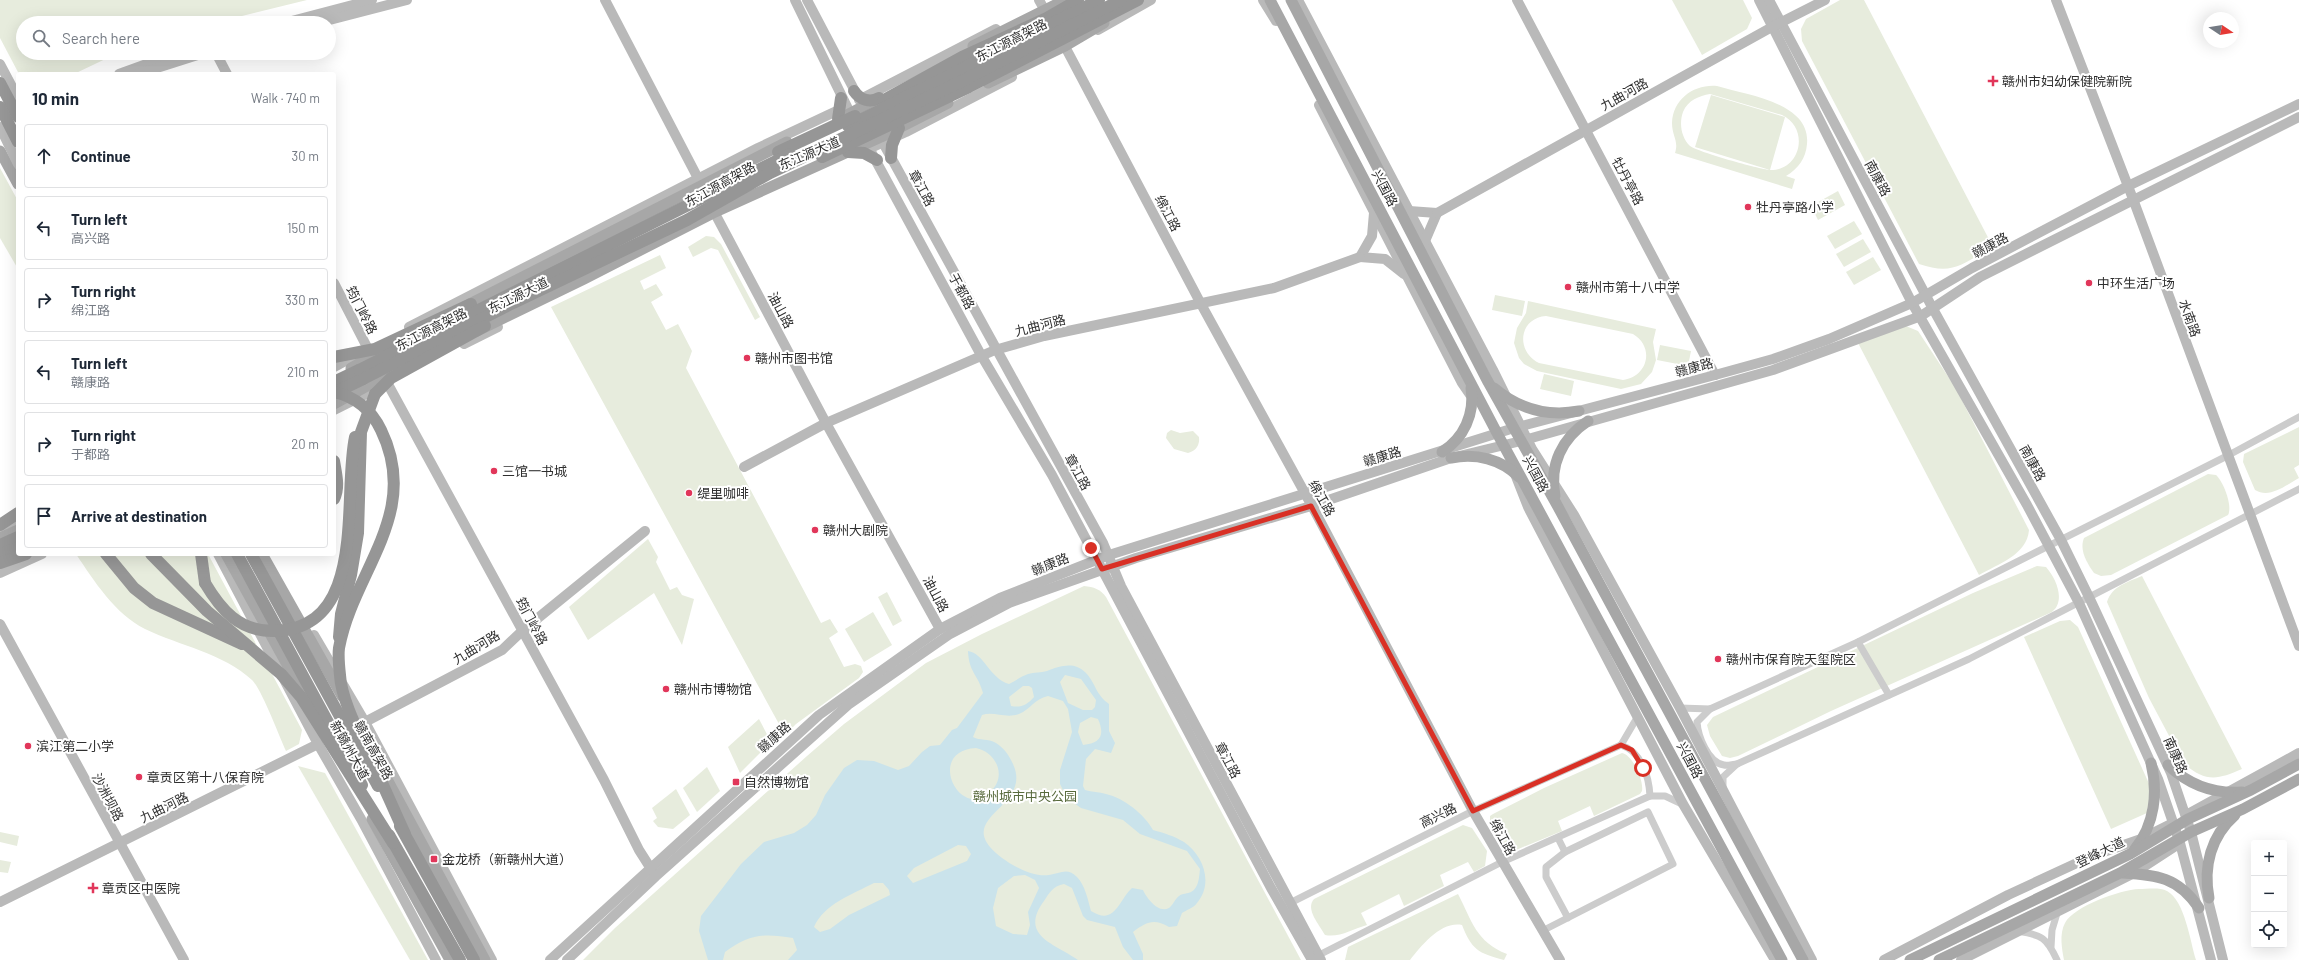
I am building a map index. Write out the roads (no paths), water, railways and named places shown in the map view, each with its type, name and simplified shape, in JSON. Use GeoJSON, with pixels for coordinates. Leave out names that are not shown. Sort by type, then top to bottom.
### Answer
{"type":"FeatureCollection","features":[{"type":"Feature","properties":{"kind":"highway"},"geometry":{"type":"LineString","coordinates":[[679,210],[764,159],[850,119],[962,57],[1047,18],[1078,0]]}},
{"type":"Feature","properties":{"kind":"highway","name":"东江源高架路"},"geometry":{"type":"LineString","coordinates":[[336,391],[513,303],[679,210],[1099,0]]}},
{"type":"Feature","properties":{"kind":"highway","name":"东江源高架路"},"geometry":{"type":"LineString","coordinates":[[336,381],[590,261],[687,220],[770,172],[968,78],[1121,0]]}},
{"type":"Feature","properties":{"kind":"highway"},"geometry":{"type":"LineString","coordinates":[[687,220],[969,87],[1138,0]]}},
{"type":"Feature","properties":{"kind":"highway"},"geometry":{"type":"LineString","coordinates":[[0,83],[16,114]]}},
{"type":"Feature","properties":{"kind":"highway"},"geometry":{"type":"LineString","coordinates":[[0,107],[16,138]]}},
{"type":"Feature","properties":{"kind":"highway"},"geometry":{"type":"LineString","coordinates":[[891,136],[891,158]]}},
{"type":"Feature","properties":{"kind":"highway"},"geometry":{"type":"LineString","coordinates":[[860,150],[877,160]]}},
{"type":"Feature","properties":{"kind":"highway"},"geometry":{"type":"LineString","coordinates":[[336,364],[503,289],[590,261]]}},
{"type":"Feature","properties":{"kind":"highway"},"geometry":{"type":"LineString","coordinates":[[201,556],[205,583],[216,602],[235,620],[262,631],[294,628],[304,624],[325,608],[337,591],[346,553],[350,457],[360,420],[375,394],[390,378],[590,261]]}},
{"type":"Feature","properties":{"kind":"highway"},"geometry":{"type":"LineString","coordinates":[[336,357],[372,349]]}},
{"type":"Feature","properties":{"kind":"highway"},"geometry":{"type":"LineString","coordinates":[[336,393],[360,402],[376,419],[392,459],[394,485],[391,513],[383,538],[357,594],[339,648]]}},
{"type":"Feature","properties":{"kind":"highway"},"geometry":{"type":"LineString","coordinates":[[375,394],[361,432],[358,533],[351,575],[341,614],[339,648],[340,677],[352,718],[404,834]]}},
{"type":"Feature","properties":{"kind":"highway"},"geometry":{"type":"LineString","coordinates":[[336,473],[336,494]]}},
{"type":"Feature","properties":{"kind":"highway"},"geometry":{"type":"LineString","coordinates":[[0,525],[16,514]]}},
{"type":"Feature","properties":{"kind":"highway"},"geometry":{"type":"LineString","coordinates":[[0,530],[16,523]]}},
{"type":"Feature","properties":{"kind":"highway"},"geometry":{"type":"LineString","coordinates":[[0,545],[16,537]]}},
{"type":"Feature","properties":{"kind":"highway"},"geometry":{"type":"LineString","coordinates":[[0,555],[16,548]]}},
{"type":"Feature","properties":{"kind":"highway"},"geometry":{"type":"LineString","coordinates":[[0,565],[21,556]]}},
{"type":"Feature","properties":{"kind":"highway"},"geometry":{"type":"LineString","coordinates":[[108,556],[129,584],[153,603],[235,640],[257,654]]}},
{"type":"Feature","properties":{"kind":"highway"},"geometry":{"type":"LineString","coordinates":[[153,556],[191,596],[281,674],[301,697],[393,843]]}},
{"type":"Feature","properties":{"kind":"highway","name":"赣南高架路"},"geometry":{"type":"LineString","coordinates":[[238,556],[393,843],[460,960]]}},
{"type":"Feature","properties":{"kind":"highway","name":"赣南高架路"},"geometry":{"type":"LineString","coordinates":[[252,556],[474,960]]}},
{"type":"Feature","properties":{"kind":"main road","name":"东江源大道"},"geometry":{"type":"LineString","coordinates":[[336,376],[431,323],[700,183],[763,153],[842,109],[962,51],[1042,6],[1065,0]]}},
{"type":"Feature","properties":{"kind":"main road","name":"东江源大道"},"geometry":{"type":"LineString","coordinates":[[336,403],[386,380],[584,279],[715,215],[891,136],[1066,48],[1144,0]]}},
{"type":"Feature","properties":{"kind":"main road","name":"兴国路"},"geometry":{"type":"LineString","coordinates":[[1270,0],[1496,433],[1531,493],[1782,960]]}},
{"type":"Feature","properties":{"kind":"main road","name":"兴国路"},"geometry":{"type":"LineString","coordinates":[[1291,0],[1487,380],[1517,427],[1557,505],[1803,960]]}},
{"type":"Feature","properties":{"kind":"main road"},"geometry":{"type":"LineString","coordinates":[[0,151],[16,180]]}},
{"type":"Feature","properties":{"kind":"main road"},"geometry":{"type":"LineString","coordinates":[[1442,452],[1454,442],[1470,417],[1472,398],[1468,378]]}},
{"type":"Feature","properties":{"kind":"main road"},"geometry":{"type":"LineString","coordinates":[[1487,380],[1508,399],[1527,408],[1545,413],[1579,411]]}},
{"type":"Feature","properties":{"kind":"main road"},"geometry":{"type":"LineString","coordinates":[[1557,505],[1553,482],[1555,466],[1560,450],[1575,431],[1588,421]]}},
{"type":"Feature","properties":{"kind":"main road"},"geometry":{"type":"LineString","coordinates":[[1451,458],[1468,456],[1485,458],[1501,464],[1514,472],[1531,493]]}},
{"type":"Feature","properties":{"kind":"main road"},"geometry":{"type":"LineString","coordinates":[[0,538],[16,531]]}},
{"type":"Feature","properties":{"kind":"main road","name":"新赣州大道"},"geometry":{"type":"LineString","coordinates":[[227,556],[450,960]]}},
{"type":"Feature","properties":{"kind":"main road","name":"新赣州大道"},"geometry":{"type":"LineString","coordinates":[[263,556],[356,721],[485,960]]}},
{"type":"Feature","properties":{"kind":"main road"},"geometry":{"type":"LineString","coordinates":[[2130,854],[2142,840],[2150,821],[2154,802],[2155,782],[2151,762]]}},
{"type":"Feature","properties":{"kind":"main road","name":"登峰大道"},"geometry":{"type":"LineString","coordinates":[[1910,960],[2130,854],[2174,824],[2187,817],[2251,790],[2299,764]]}},
{"type":"Feature","properties":{"kind":"main road"},"geometry":{"type":"LineString","coordinates":[[2168,765],[2181,777],[2197,786],[2228,792],[2251,790]]}},
{"type":"Feature","properties":{"kind":"main road","name":"登峰大道"},"geometry":{"type":"LineString","coordinates":[[1939,960],[2120,873],[2299,779]]}},
{"type":"Feature","properties":{"kind":"main road"},"geometry":{"type":"LineString","coordinates":[[2209,898],[2206,881],[2209,855],[2218,836],[2228,822],[2243,809]]}},
{"type":"Feature","properties":{"kind":"main road"},"geometry":{"type":"LineString","coordinates":[[2120,873],[2156,875],[2171,881],[2184,890],[2199,908]]}},
{"type":"Feature","properties":{"kind":"street"},"geometry":{"type":"LineString","coordinates":[[311,16],[372,0]]}},
{"type":"Feature","properties":{"kind":"street"},"geometry":{"type":"LineString","coordinates":[[336,18],[407,0]]}},
{"type":"Feature","properties":{"kind":"street","name":"油山路"},"geometry":{"type":"LineString","coordinates":[[604,0],[700,183],[715,215],[826,422],[940,629]]}},
{"type":"Feature","properties":{"kind":"street"},"geometry":{"type":"LineString","coordinates":[[795,0],[860,150]]}},
{"type":"Feature","properties":{"kind":"street"},"geometry":{"type":"LineString","coordinates":[[807,0],[865,98],[891,136]]}},
{"type":"Feature","properties":{"kind":"street"},"geometry":{"type":"LineString","coordinates":[[1042,6],[1055,0]]}},
{"type":"Feature","properties":{"kind":"street"},"geometry":{"type":"LineString","coordinates":[[1066,48],[1151,0]]}},
{"type":"Feature","properties":{"kind":"street"},"geometry":{"type":"LineString","coordinates":[[1263,0],[1462,383],[1496,433]]}},
{"type":"Feature","properties":{"kind":"street"},"geometry":{"type":"LineString","coordinates":[[1298,0],[1508,399],[1517,427]]}},
{"type":"Feature","properties":{"kind":"street","name":"牡丹亭路"},"geometry":{"type":"LineString","coordinates":[[1517,0],[1587,130],[1715,375]]}},
{"type":"Feature","properties":{"kind":"street","name":"南康路"},"geometry":{"type":"LineString","coordinates":[[1759,0],[1776,25],[1926,294],[2061,540],[2089,597],[2168,765],[2192,834],[2209,898],[2223,960]]}},
{"type":"Feature","properties":{"kind":"street","name":"南康路"},"geometry":{"type":"LineString","coordinates":[[1769,0],[1776,25],[1912,303],[1921,316],[2079,603],[2151,762],[2174,824],[2199,908],[2211,960]]}},
{"type":"Feature","properties":{"kind":"street","name":"九曲河路"},"geometry":{"type":"LineString","coordinates":[[1437,213],[1776,25],[1825,0]]}},
{"type":"Feature","properties":{"kind":"street","name":"水南路"},"geometry":{"type":"LineString","coordinates":[[2056,0],[2133,199],[2227,456],[2250,513],[2299,646]]}},
{"type":"Feature","properties":{"kind":"street","name":"绵江路"},"geometry":{"type":"LineString","coordinates":[[1042,6],[1066,48],[1201,304],[1311,506],[1473,811],[1502,862],[1544,930],[1560,960]]}},
{"type":"Feature","properties":{"kind":"street"},"geometry":{"type":"LineString","coordinates":[[125,72],[158,60]]}},
{"type":"Feature","properties":{"kind":"street"},"geometry":{"type":"LineString","coordinates":[[144,72],[182,60]]}},
{"type":"Feature","properties":{"kind":"street"},"geometry":{"type":"LineString","coordinates":[[220,60],[226,72]]}},
{"type":"Feature","properties":{"kind":"street"},"geometry":{"type":"LineString","coordinates":[[0,64],[16,94]]}},
{"type":"Feature","properties":{"kind":"street","name":"赣康路"},"geometry":{"type":"LineString","coordinates":[[550,960],[818,715],[940,629],[1005,596],[1109,556],[1442,452],[1496,433],[1773,359],[1829,339],[1912,303],[1926,294],[2128,186],[2299,104]]}},
{"type":"Feature","properties":{"kind":"street","name":"赣康路"},"geometry":{"type":"LineString","coordinates":[[567,960],[656,876],[848,705],[950,634],[1009,603],[1113,565],[1311,506],[1451,458],[1503,446],[1773,370],[1921,316],[1932,307],[1980,277],[2299,117]]}},
{"type":"Feature","properties":{"kind":"street"},"geometry":{"type":"LineString","coordinates":[[16,119],[0,127],[16,160]]}},
{"type":"Feature","properties":{"kind":"street"},"geometry":{"type":"LineString","coordinates":[[0,136],[16,130]]}},
{"type":"Feature","properties":{"kind":"street","name":"章江路"},"geometry":{"type":"LineString","coordinates":[[891,158],[1109,556],[1125,592],[1290,903],[1317,958]]}},
{"type":"Feature","properties":{"kind":"street","name":"于都路"},"geometry":{"type":"LineString","coordinates":[[877,160],[982,355],[1052,475],[1113,591]]}},
{"type":"Feature","properties":{"kind":"street"},"geometry":{"type":"LineString","coordinates":[[372,349],[504,277],[700,183]]}},
{"type":"Feature","properties":{"kind":"street"},"geometry":{"type":"LineString","coordinates":[[1409,211],[1437,213],[1425,241]]}},
{"type":"Feature","properties":{"kind":"street"},"geometry":{"type":"LineString","coordinates":[[1374,212],[1372,236],[1360,257],[1385,259],[1408,277]]}},
{"type":"Feature","properties":{"kind":"street","name":"九曲河路"},"geometry":{"type":"LineString","coordinates":[[744,466],[826,422],[995,350],[1044,336],[1201,304],[1294,282],[1360,257]]}},
{"type":"Feature","properties":{"kind":"street","name":"筠门岭路"},"geometry":{"type":"LineString","coordinates":[[336,286],[372,349]]}},
{"type":"Feature","properties":{"kind":"street"},"geometry":{"type":"LineString","coordinates":[[336,409],[386,380]]}},
{"type":"Feature","properties":{"kind":"street","name":"筠门岭路"},"geometry":{"type":"LineString","coordinates":[[386,380],[650,868],[656,876]]}},
{"type":"Feature","properties":{"kind":"street"},"geometry":{"type":"LineString","coordinates":[[1737,764],[1724,765],[1714,761],[1704,745],[1697,722],[1710,709],[1858,642],[2227,456],[2299,417]]}},
{"type":"Feature","properties":{"kind":"street"},"geometry":{"type":"LineString","coordinates":[[1524,440],[1574,515],[1680,708],[1812,960]]}},
{"type":"Feature","properties":{"kind":"street"},"geometry":{"type":"LineString","coordinates":[[1503,446],[1528,507],[1683,804],[1775,960]]}},
{"type":"Feature","properties":{"kind":"street"},"geometry":{"type":"LineString","coordinates":[[1723,790],[1723,777],[1737,764],[1969,659],[2299,489]]}},
{"type":"Feature","properties":{"kind":"street","name":"九曲河路"},"geometry":{"type":"LineString","coordinates":[[365,722],[502,650],[522,631],[645,531]]}},
{"type":"Feature","properties":{"kind":"street"},"geometry":{"type":"LineString","coordinates":[[0,573],[38,556]]}},
{"type":"Feature","properties":{"kind":"street"},"geometry":{"type":"LineString","coordinates":[[219,556],[318,744],[361,819],[436,960]]}},
{"type":"Feature","properties":{"kind":"street"},"geometry":{"type":"LineString","coordinates":[[267,556],[365,722],[492,960]]}},
{"type":"Feature","properties":{"kind":"street"},"geometry":{"type":"LineString","coordinates":[[1078,578],[1096,578],[1105,583],[1113,591]]}},
{"type":"Feature","properties":{"kind":"street","name":"章江路"},"geometry":{"type":"LineString","coordinates":[[1113,591],[1271,888],[1317,958]]}},
{"type":"Feature","properties":{"kind":"street","name":"沙洲坝路"},"geometry":{"type":"LineString","coordinates":[[0,624],[119,844],[184,960]]}},
{"type":"Feature","properties":{"kind":"street"},"geometry":{"type":"LineString","coordinates":[[1858,642],[1889,695]]}},
{"type":"Feature","properties":{"kind":"street"},"geometry":{"type":"LineString","coordinates":[[1680,708],[1710,709]]}},
{"type":"Feature","properties":{"kind":"street"},"geometry":{"type":"LineString","coordinates":[[1638,716],[1621,745],[1632,750],[1638,758],[1648,778],[1650,796]]}},
{"type":"Feature","properties":{"kind":"street","name":"九曲河路"},"geometry":{"type":"LineString","coordinates":[[0,902],[318,744]]}},
{"type":"Feature","properties":{"kind":"street","name":"高兴路"},"geometry":{"type":"LineString","coordinates":[[1290,903],[1473,811],[1621,745]]}},
{"type":"Feature","properties":{"kind":"street"},"geometry":{"type":"LineString","coordinates":[[2187,817],[2228,792],[2299,753]]}},
{"type":"Feature","properties":{"kind":"street"},"geometry":{"type":"LineString","coordinates":[[2192,834],[2228,822],[2299,785]]}},
{"type":"Feature","properties":{"kind":"street"},"geometry":{"type":"LineString","coordinates":[[1317,958],[1502,862],[1650,796],[1665,796],[1683,804]]}},
{"type":"Feature","properties":{"kind":"street"},"geometry":{"type":"LineString","coordinates":[[1544,930],[1568,918],[1673,864],[1648,812],[1566,852],[1546,867],[1546,877],[1568,918]]}},
{"type":"Feature","properties":{"kind":"street"},"geometry":{"type":"LineString","coordinates":[[1884,960],[2008,895],[2092,856],[2142,840],[2174,824]]}},
{"type":"Feature","properties":{"kind":"street"},"geometry":{"type":"LineString","coordinates":[[1558,838],[1566,852]]}},
{"type":"Feature","properties":{"kind":"street"},"geometry":{"type":"LineString","coordinates":[[1961,960],[2134,873],[2180,841]]}},
{"type":"Feature","properties":{"kind":"street"},"geometry":{"type":"LineString","coordinates":[[2051,947],[2052,930],[2058,910]]}},
{"type":"Feature","properties":{"kind":"street"},"geometry":{"type":"LineString","coordinates":[[2018,931],[2038,935],[2051,947],[2057,960]]}},
{"type":"Feature","properties":{"kind":"water"},"geometry":{"type":"Polygon","coordinates":[[[968,651],[978,656],[996,677],[1009,684],[1028,674],[1045,672],[1061,666],[1076,666],[1089,676],[1098,692],[1109,704],[1109,731],[1115,743],[1111,753],[1095,749],[1086,759],[1083,786],[1085,790],[1106,794],[1120,799],[1139,813],[1153,830],[1176,838],[1191,848],[1201,862],[1205,878],[1205,887],[1196,905],[1182,913],[1177,926],[1169,927],[1164,924],[1150,922],[1133,932],[1143,954],[1143,960],[1133,960],[1123,947],[1115,927],[1087,920],[1083,916],[1072,888],[1064,884],[1057,886],[1050,892],[1037,913],[1035,923],[1043,938],[1078,960],[788,960],[797,950],[793,938],[765,935],[749,938],[734,946],[725,952],[723,960],[708,960],[699,931],[701,916],[741,864],[764,842],[794,833],[807,825],[816,815],[825,795],[844,768],[857,760],[874,761],[898,770],[909,766],[930,746],[940,745],[952,730],[957,728],[983,693],[970,664],[968,651]],[[1065,675],[1060,682],[1068,703],[1083,710],[1092,710],[1095,707],[1096,700],[1081,679],[1065,675]],[[1023,686],[1009,697],[1011,706],[1018,707],[1029,702],[1034,697],[1032,688],[1029,686],[1023,686]],[[1048,696],[1039,699],[1027,710],[1019,714],[1009,716],[991,714],[982,715],[973,737],[993,741],[1001,747],[1006,752],[1013,764],[1016,778],[1014,790],[1007,800],[990,817],[985,826],[984,836],[990,847],[1009,863],[1034,874],[1049,875],[1067,871],[1074,874],[1080,880],[1084,888],[1091,911],[1099,915],[1106,916],[1111,914],[1132,888],[1143,890],[1147,897],[1157,907],[1161,909],[1169,908],[1180,895],[1190,893],[1196,888],[1200,869],[1187,851],[1140,834],[1123,820],[1081,808],[1067,798],[1060,784],[1060,770],[1072,732],[1068,709],[1063,701],[1048,696]],[[1091,717],[1080,723],[1078,732],[1083,745],[1098,740],[1101,730],[1098,719],[1091,717]],[[976,748],[960,752],[952,761],[950,772],[953,783],[960,792],[969,798],[980,798],[992,790],[996,784],[999,771],[997,764],[989,754],[983,750],[976,748]],[[958,845],[914,868],[907,876],[913,883],[967,861],[971,854],[966,846],[958,845]],[[1025,875],[1014,876],[998,888],[993,908],[996,926],[1013,934],[1027,935],[1030,925],[1028,912],[1039,888],[1035,880],[1025,875]],[[874,883],[832,906],[819,919],[814,927],[820,932],[830,929],[849,915],[890,895],[889,890],[883,883],[874,883]]]}},
{"type":"Feature","properties":{"kind":"place","name":"赣州市妇幼保健院新院"},"geometry":{"type":"Point","coordinates":[1993,81]}},
{"type":"Feature","properties":{"kind":"place","name":"牡丹亭路小学"},"geometry":{"type":"Point","coordinates":[1748,207]}},
{"type":"Feature","properties":{"kind":"place","name":"中环生活广场"},"geometry":{"type":"Point","coordinates":[2089,283]}},
{"type":"Feature","properties":{"kind":"place","name":"赣州市第十八中学"},"geometry":{"type":"Point","coordinates":[1568,287]}},
{"type":"Feature","properties":{"kind":"place","name":"赣州市图书馆"},"geometry":{"type":"Point","coordinates":[747,358]}},
{"type":"Feature","properties":{"kind":"place","name":"三馆一书城"},"geometry":{"type":"Point","coordinates":[494,471]}},
{"type":"Feature","properties":{"kind":"place","name":"缇里咖啡"},"geometry":{"type":"Point","coordinates":[689,493]}},
{"type":"Feature","properties":{"kind":"place","name":"赣州大剧院"},"geometry":{"type":"Point","coordinates":[815,530]}},
{"type":"Feature","properties":{"kind":"place","name":"赣州市保育院天玺院区"},"geometry":{"type":"Point","coordinates":[1718,659]}},
{"type":"Feature","properties":{"kind":"place","name":"赣州市博物馆"},"geometry":{"type":"Point","coordinates":[666,689]}},
{"type":"Feature","properties":{"kind":"place","name":"滨江第二小学"},"geometry":{"type":"Point","coordinates":[28,746]}},
{"type":"Feature","properties":{"kind":"place","name":"章贡区第十八保育院"},"geometry":{"type":"Point","coordinates":[139,777]}},
{"type":"Feature","properties":{"kind":"place","name":"自然博物馆"},"geometry":{"type":"Point","coordinates":[736,782]}},
{"type":"Feature","properties":{"kind":"place","name":"金龙桥（新赣州大道）"},"geometry":{"type":"Point","coordinates":[434,859]}},
{"type":"Feature","properties":{"kind":"place","name":"章贡区中医院"},"geometry":{"type":"Point","coordinates":[93,888]}},
{"type":"Feature","properties":{"kind":"park label","name":"赣州城市中央公园"},"geometry":{"type":"Point","coordinates":[1025,796]}}]}
